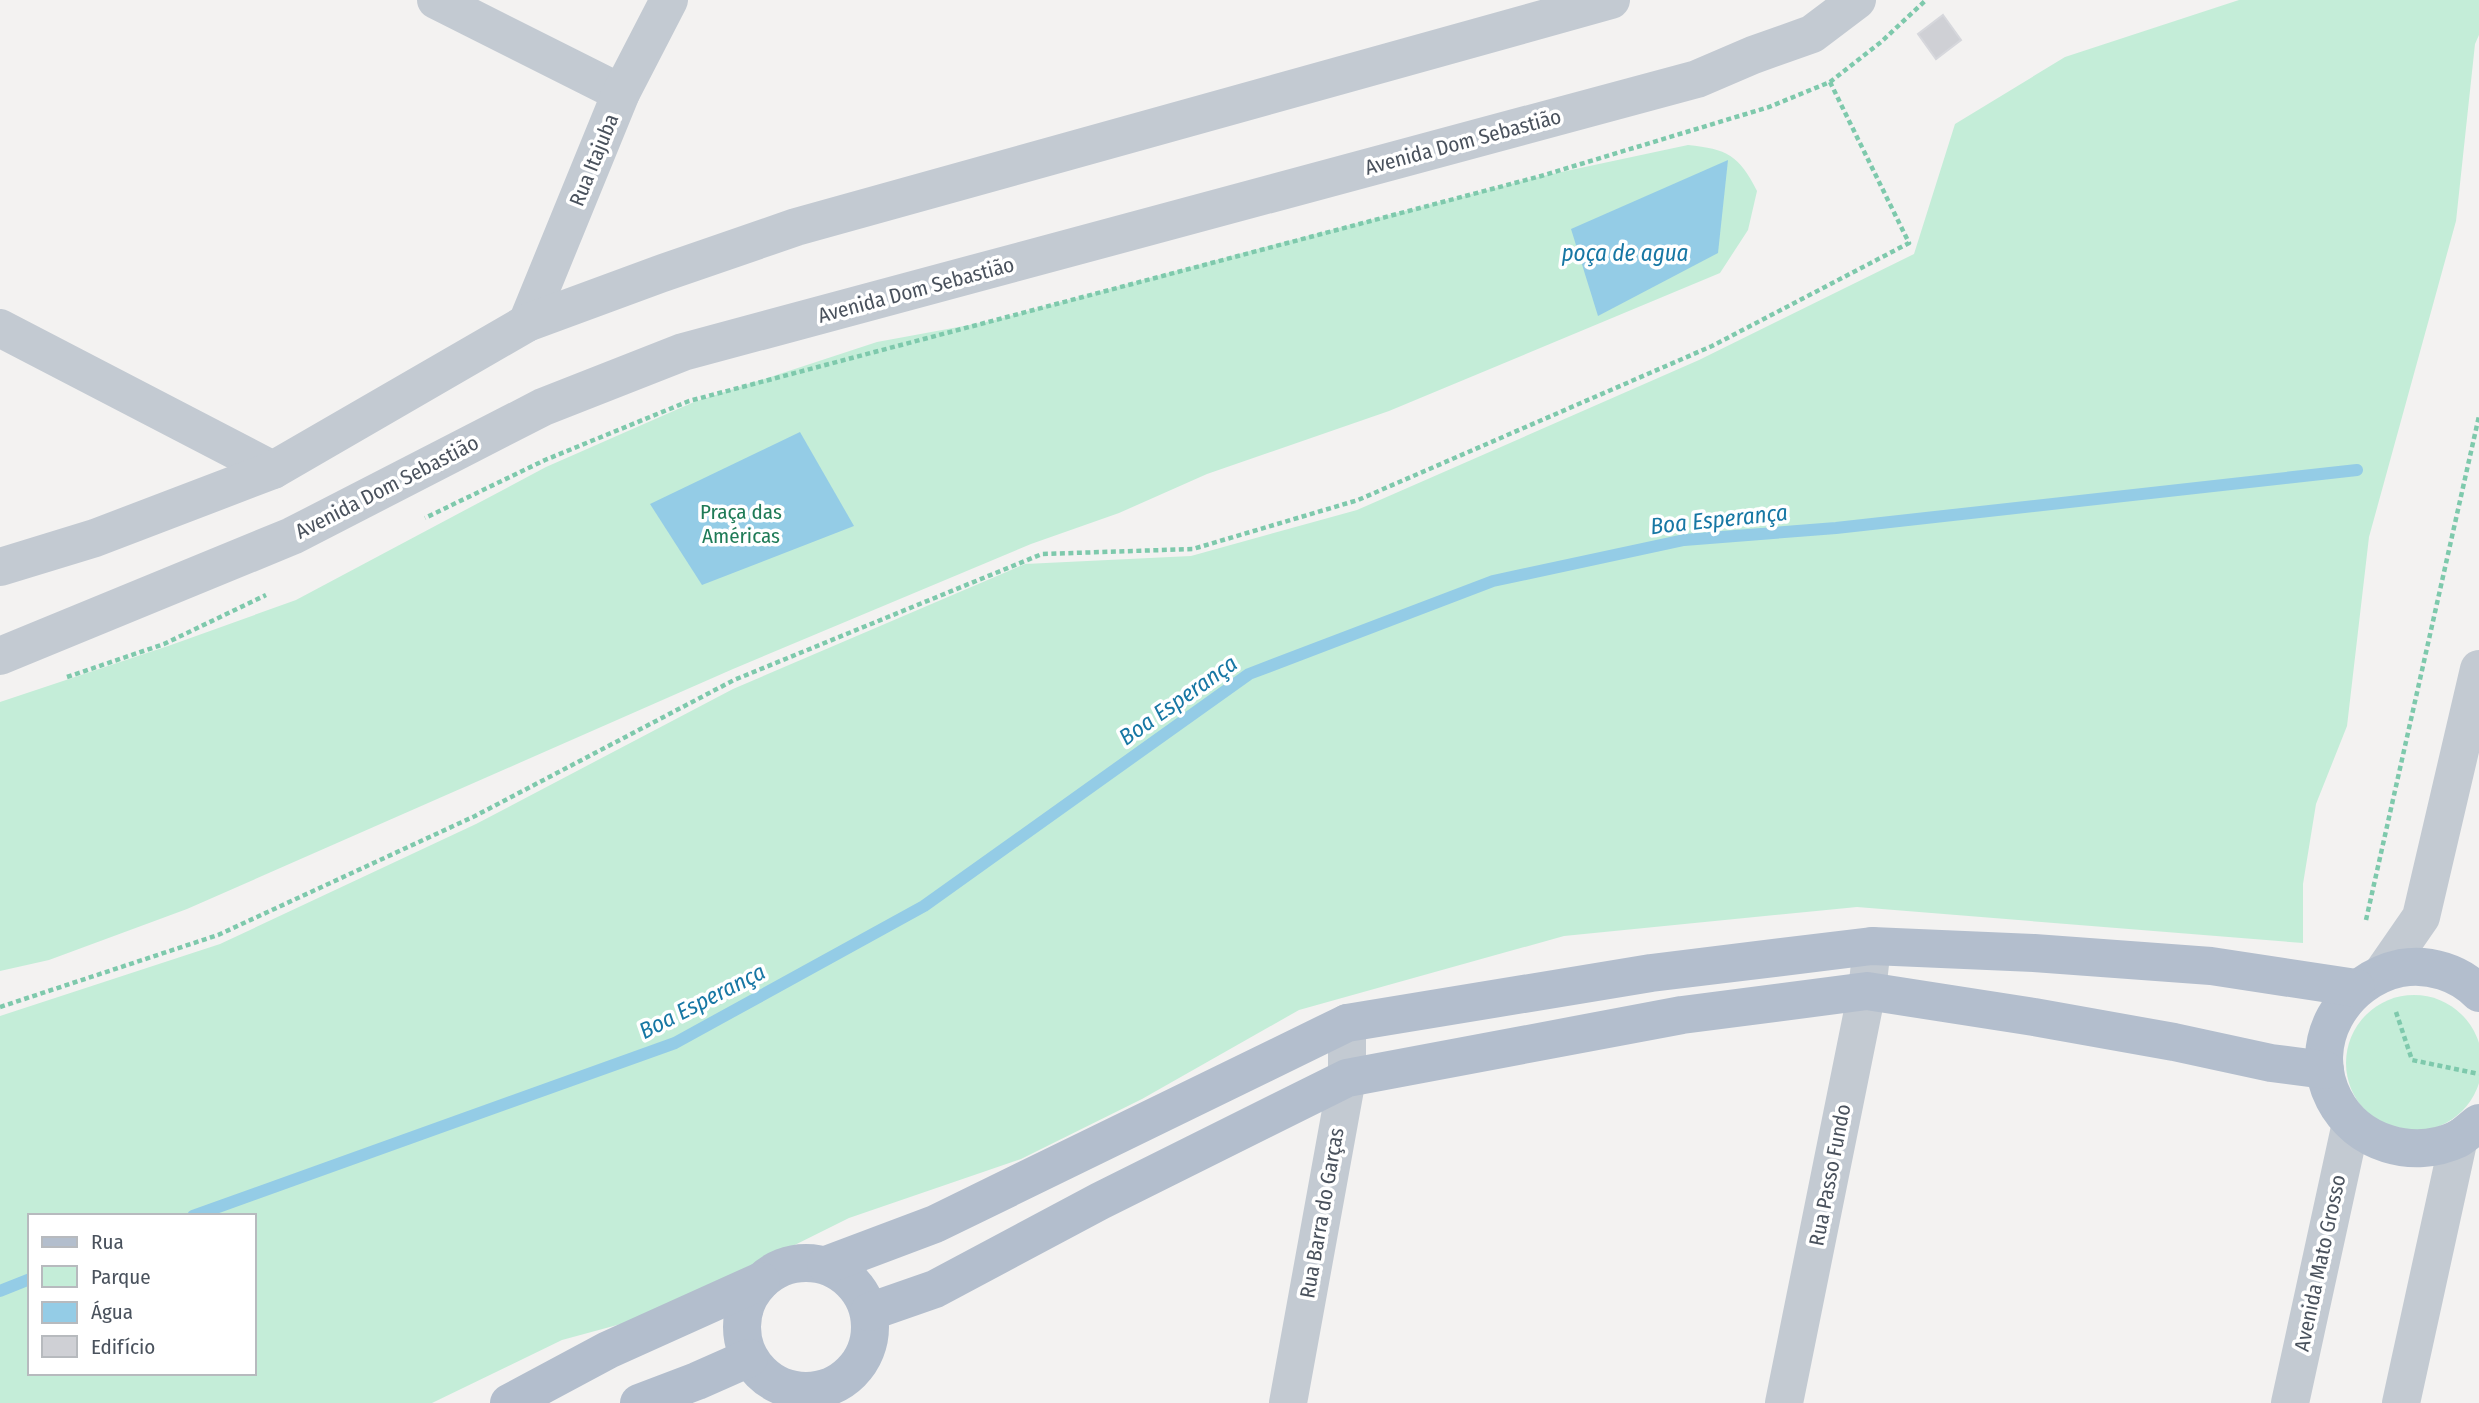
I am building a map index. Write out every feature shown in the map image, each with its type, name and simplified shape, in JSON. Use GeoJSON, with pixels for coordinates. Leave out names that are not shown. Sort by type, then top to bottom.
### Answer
{"type":"FeatureCollection","features":[{"type":"Feature","properties":{"kind":"main road"},"geometry":{"type":"LineString","coordinates":[[826,1265],[935,1224],[1347,1023],[1651,973],[1872,946],[2034,953],[2369,980],[2413,966],[2444,970],[2471,985],[2479,993]]}},
{"type":"Feature","properties":{"kind":"main road"},"geometry":{"type":"LineString","coordinates":[[2369,980],[2336,1012],[2325,1041],[2325,1070],[2333,1098],[2350,1123],[2374,1140],[2402,1148],[2431,1148],[2469,1130]]}},
{"type":"Feature","properties":{"kind":"main road"},"geometry":{"type":"LineString","coordinates":[[869,1312],[935,1289],[1100,1201],[1347,1078],[1682,1014],[1867,991],[2174,1042],[2271,1063],[2325,1070]]}},
{"type":"Feature","properties":{"kind":"main road"},"geometry":{"type":"LineString","coordinates":[[509,1403],[608,1350],[761,1281],[780,1268],[803,1262],[826,1265],[846,1275],[860,1291],[869,1312],[871,1337],[862,1360],[846,1379],[797,1398],[762,1374],[749,1358],[742,1338],[742,1318],[748,1298],[761,1281]]}},
{"type":"Feature","properties":{"kind":"main road"},"geometry":{"type":"LineString","coordinates":[[639,1403],[749,1358]]}},
{"type":"Feature","properties":{"kind":"street"},"geometry":{"type":"LineString","coordinates":[[436,0],[621,93]]}},
{"type":"Feature","properties":{"kind":"street","name":"Rua Itajuba"},"geometry":{"type":"LineString","coordinates":[[527,323],[621,93],[669,0]]}},
{"type":"Feature","properties":{"kind":"street"},"geometry":{"type":"LineString","coordinates":[[0,567],[95,538],[273,470],[527,323],[796,227],[1611,0]]}},
{"type":"Feature","properties":{"kind":"street","name":"Avenida Dom Sebastião"},"geometry":{"type":"LineString","coordinates":[[0,656],[292,536],[542,407],[684,352],[1697,79],[1812,34],[1857,0]]}},
{"type":"Feature","properties":{"kind":"street"},"geometry":{"type":"LineString","coordinates":[[0,328],[273,470]]}},
{"type":"Feature","properties":{"kind":"street"},"geometry":{"type":"LineString","coordinates":[[2369,980],[2421,917],[2479,669]]}},
{"type":"Feature","properties":{"kind":"street","name":"Rua Passo Fundo"},"geometry":{"type":"LineString","coordinates":[[1784,1403],[1867,991],[1872,946]]}},
{"type":"Feature","properties":{"kind":"street","name":"Rua Barra do Garças"},"geometry":{"type":"LineString","coordinates":[[1288,1403],[1347,1078],[1347,1023]]}},
{"type":"Feature","properties":{"kind":"street","name":"Avenida Mato Grosso"},"geometry":{"type":"LineString","coordinates":[[2290,1403],[2350,1123]]}},
{"type":"Feature","properties":{"kind":"street"},"geometry":{"type":"LineString","coordinates":[[2401,1403],[2469,1130]]}},
{"type":"Feature","properties":{"kind":"path"},"geometry":{"type":"LineString","coordinates":[[422,520],[545,460],[689,401],[1541,176],[1769,107],[1830,82],[1881,42],[1926,0]]}},
{"type":"Feature","properties":{"kind":"path"},"geometry":{"type":"LineString","coordinates":[[0,1007],[218,935],[475,816],[734,680],[1042,554],[1194,549],[1359,500],[1712,346],[1909,243],[1830,82]]}},
{"type":"Feature","properties":{"kind":"path"},"geometry":{"type":"LineString","coordinates":[[2364,931],[2479,416]]}},
{"type":"Feature","properties":{"kind":"path"},"geometry":{"type":"LineString","coordinates":[[63,678],[164,644],[275,591]]}},
{"type":"Feature","properties":{"kind":"path"},"geometry":{"type":"LineString","coordinates":[[2369,980],[2412,1060],[2479,1074]]}},
{"type":"Feature","properties":{"kind":"green space"},"geometry":{"type":"Polygon","coordinates":[[[2239,0],[2479,0],[2479,35],[2475,44],[2456,221],[2369,537],[2347,726],[2316,804],[2303,884],[2303,943],[1857,907],[1564,936],[1299,1010],[1142,1099],[1021,1159],[849,1218],[654,1315],[562,1340],[432,1403],[0,1403],[0,1016],[220,944],[476,824],[733,689],[1025,564],[1191,556],[1357,510],[1699,360],[1914,254],[1955,124],[2065,57],[2239,0]]]}},
{"type":"Feature","properties":{"kind":"green space","name":"Praça das Américas"},"geometry":{"type":"Polygon","coordinates":[[[1688,145],[1713,149],[1730,156],[1744,169],[1757,191],[1748,230],[1720,273],[1389,411],[1207,474],[1119,513],[1031,544],[733,669],[187,909],[49,960],[0,971],[0,702],[296,600],[546,467],[694,402],[877,342],[991,321],[1538,177],[1688,145]]]}},
{"type":"Feature","properties":{"kind":"green space"},"geometry":{"type":"Polygon","coordinates":[[[2414,995],[2440,1000],[2462,1015],[2477,1037],[2480,1076],[2477,1089],[2462,1111],[2440,1126],[2414,1131],[2388,1126],[2366,1111],[2351,1089],[2346,1063],[2351,1037],[2366,1015],[2388,1000],[2414,995]]]}},
{"type":"Feature","properties":{"kind":"water","name":"poça de agua"},"geometry":{"type":"Polygon","coordinates":[[[1728,160],[1718,253],[1598,316],[1571,229],[1728,160]]]}},
{"type":"Feature","properties":{"kind":"water"},"geometry":{"type":"Polygon","coordinates":[[[800,432],[854,526],[702,585],[650,504],[800,432]]]}},
{"type":"Feature","properties":{"kind":"building"},"geometry":{"type":"Polygon","coordinates":[[[1943,15],[1961,40],[1936,59],[1918,34],[1943,15]]]}},
{"type":"Feature","properties":{"kind":"waterway","name":"Boa Esperança"},"geometry":{"type":"LineString","coordinates":[[199,1214],[675,1043],[924,906],[1249,674],[1493,581],[1684,540],[1836,528],[2357,470]]}},
{"type":"Feature","properties":{"kind":"waterway","name":"Boa Esperança"},"geometry":{"type":"LineString","coordinates":[[0,1291],[28,1280]]}}]}
